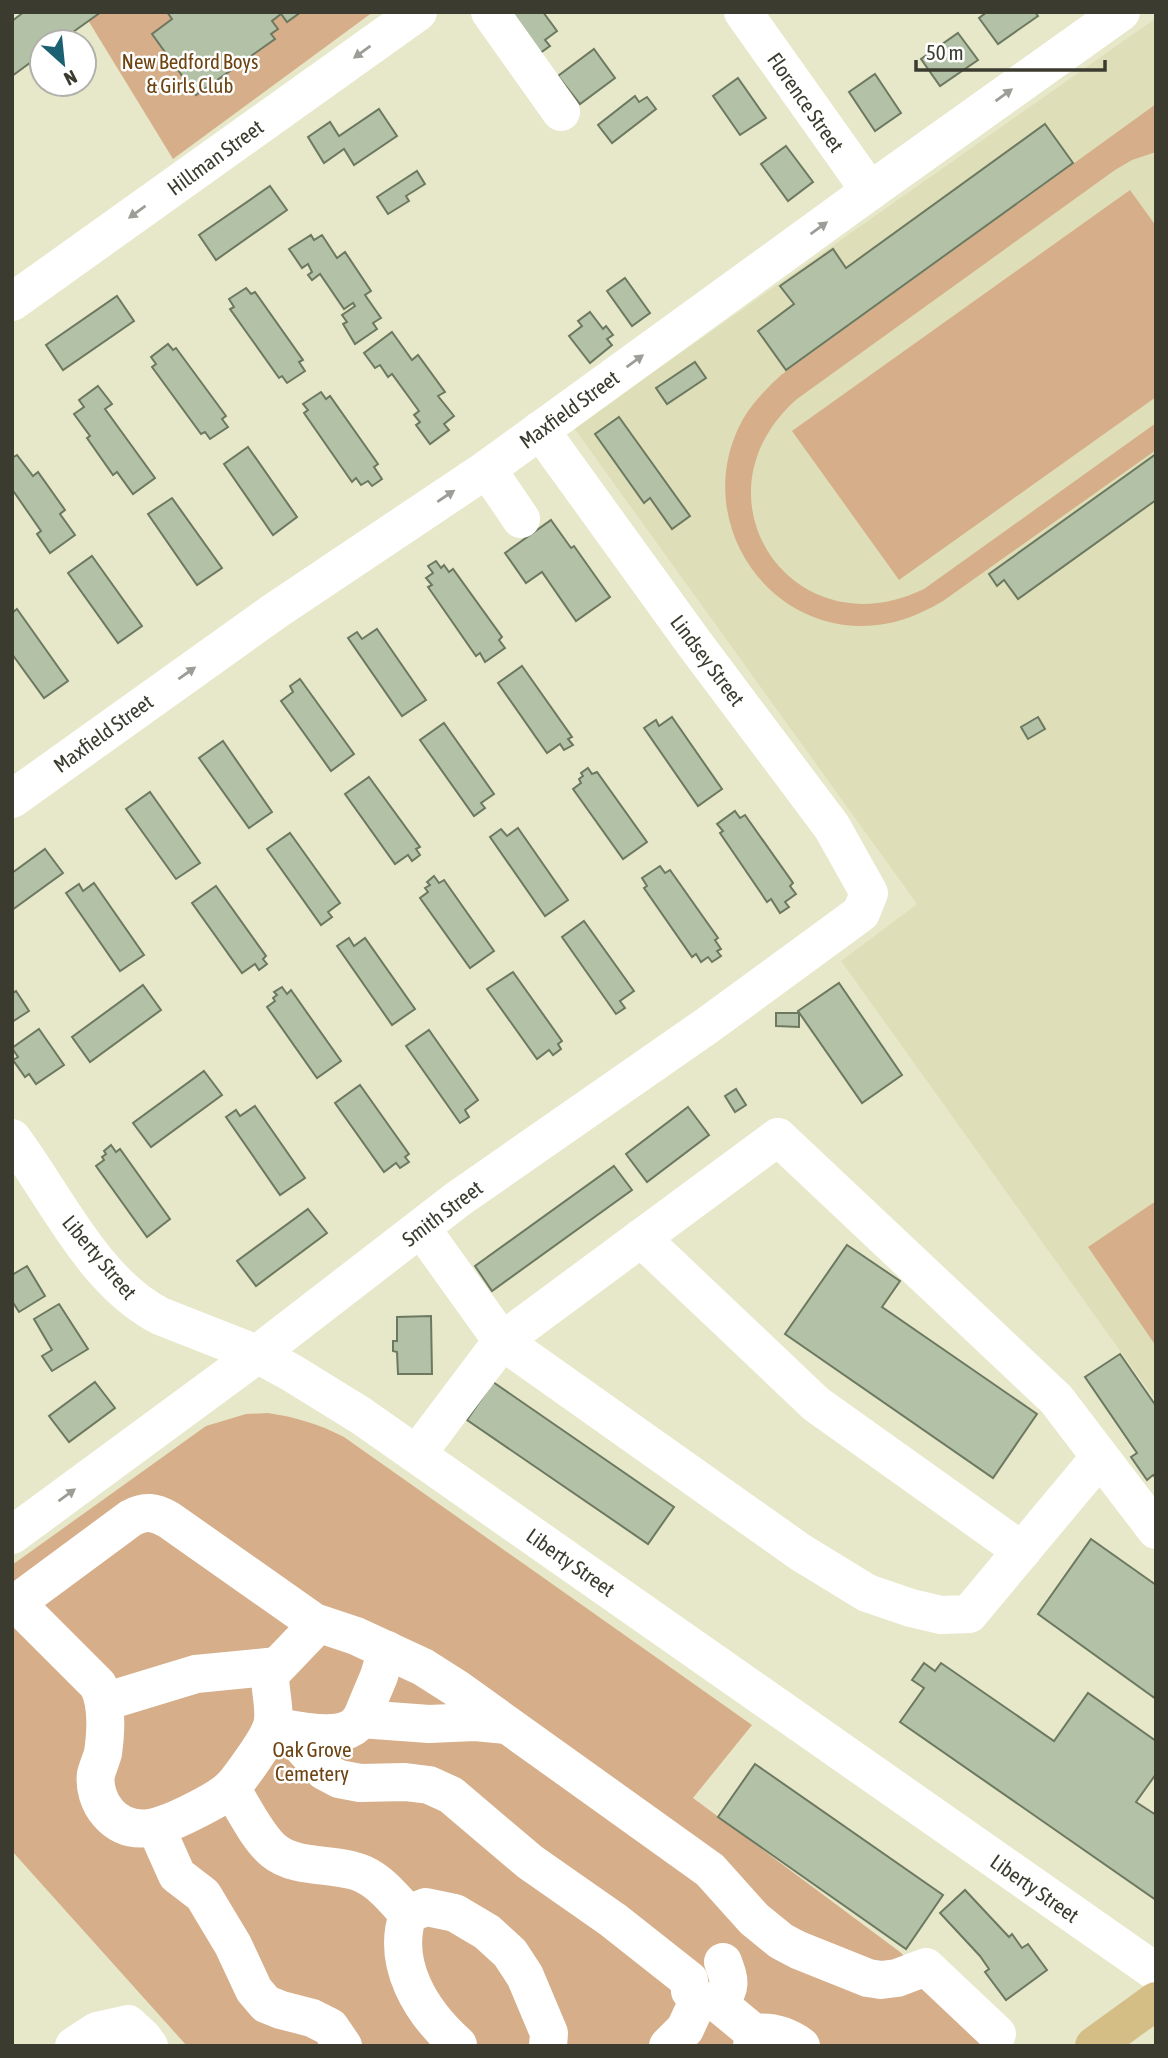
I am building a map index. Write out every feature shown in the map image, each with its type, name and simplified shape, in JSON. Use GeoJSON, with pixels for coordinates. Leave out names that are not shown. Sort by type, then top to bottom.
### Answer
{"type":"FeatureCollection","features":[{"type":"Feature","properties":{"kind":"main road"},"geometry":{"type":"LineString","coordinates":[[1094,2046],[1156,2001]]}},
{"type":"Feature","properties":{"kind":"street","name":"Hillman Street"},"geometry":{"type":"LineString","coordinates":[[14,296],[418,12]]}},
{"type":"Feature","properties":{"kind":"street"},"geometry":{"type":"LineString","coordinates":[[490,12],[561,112]]}},
{"type":"Feature","properties":{"kind":"street","name":"Florence Street"},"geometry":{"type":"LineString","coordinates":[[743,12],[870,191]]}},
{"type":"Feature","properties":{"kind":"street","name":"Maxfield Street"},"geometry":{"type":"LineString","coordinates":[[12,799],[275,611],[487,469],[1121,12]]}},
{"type":"Feature","properties":{"kind":"street","name":"Lindsey Street"},"geometry":{"type":"LineString","coordinates":[[540,430],[694,643],[832,827],[869,893]]}},
{"type":"Feature","properties":{"kind":"street"},"geometry":{"type":"LineString","coordinates":[[487,469],[521,519]]}},
{"type":"Feature","properties":{"kind":"street","name":"Smith Street"},"geometry":{"type":"LineString","coordinates":[[12,1535],[257,1354],[458,1199],[708,1025],[861,913],[869,893]]}},
{"type":"Feature","properties":{"kind":"street"},"geometry":{"type":"LineString","coordinates":[[417,1454],[502,1341],[778,1137],[1056,1399],[1156,1530]]}},
{"type":"Feature","properties":{"kind":"street","name":"Liberty Street"},"geometry":{"type":"LineString","coordinates":[[13,1142],[93,1256],[132,1299],[145,1309],[257,1354],[326,1394],[417,1454],[1156,1972]]}},
{"type":"Feature","properties":{"kind":"street"},"geometry":{"type":"LineString","coordinates":[[421,1227],[502,1341],[800,1552],[867,1593],[911,1608],[941,1615],[969,1614],[1100,1457]]}},
{"type":"Feature","properties":{"kind":"street"},"geometry":{"type":"LineString","coordinates":[[641,1238],[816,1404],[1022,1551]]}},
{"type":"Feature","properties":{"kind":"street"},"geometry":{"type":"LineString","coordinates":[[318,1624],[270,1676],[273,1717],[271,1728],[231,1788],[174,1822],[156,1828],[136,1828],[117,1821],[109,1814],[95,1783],[104,1741],[102,1693],[92,1678],[16,1603],[136,1515],[156,1513],[318,1624],[356,1636],[387,1650],[456,1688],[710,1870],[754,1919],[781,1941],[868,1978],[897,1978],[926,1967],[997,2034]]}},
{"type":"Feature","properties":{"kind":"street"},"geometry":{"type":"LineString","coordinates":[[271,1728],[310,1733],[352,1728],[361,1719],[387,1650]]}},
{"type":"Feature","properties":{"kind":"street"},"geometry":{"type":"LineString","coordinates":[[104,1702],[196,1674],[277,1666]]}},
{"type":"Feature","properties":{"kind":"street"},"geometry":{"type":"LineString","coordinates":[[361,1719],[507,1725]]}},
{"type":"Feature","properties":{"kind":"street"},"geometry":{"type":"LineString","coordinates":[[271,1728],[297,1741],[324,1771],[338,1779],[360,1783],[429,1785],[451,1794],[530,1862],[612,1920],[688,1980],[690,1991],[708,2002],[753,2039],[771,2031],[793,2039],[801,2046]]}},
{"type":"Feature","properties":{"kind":"street"},"geometry":{"type":"LineString","coordinates":[[231,1788],[266,1842],[276,1852],[293,1860],[362,1874],[386,1891],[408,1913]]}},
{"type":"Feature","properties":{"kind":"street"},"geometry":{"type":"LineString","coordinates":[[156,1828],[177,1875],[203,1895],[233,1945],[254,1990],[266,2004],[312,2018],[330,2027],[343,2046]]}},
{"type":"Feature","properties":{"kind":"street"},"geometry":{"type":"LineString","coordinates":[[408,1913],[426,1907],[455,1913],[486,1932],[510,1953],[525,1976],[549,2033],[548,2046]]}},
{"type":"Feature","properties":{"kind":"street"},"geometry":{"type":"LineString","coordinates":[[408,1913],[404,1925],[403,1949],[410,1980],[430,2017],[458,2046]]}},
{"type":"Feature","properties":{"kind":"street"},"geometry":{"type":"LineString","coordinates":[[668,2046],[708,2002],[729,1986],[729,1977],[723,1962]]}},
{"type":"Feature","properties":{"kind":"street"},"geometry":{"type":"LineString","coordinates":[[74,2046],[97,2031],[128,2024],[149,2046]]}},
{"type":"Feature","properties":{"kind":"shaded area"},"geometry":{"type":"Polygon","coordinates":[[[1156,18],[1156,1401],[841,961],[917,904],[574,428],[1156,18]]]}},
{"type":"Feature","properties":{"kind":"green space","name":"New Bedford Boys & Girls Club"},"geometry":{"type":"Polygon","coordinates":[[[83,12],[373,12],[173,159],[98,36],[98,28],[93,28],[83,12]]]}},
{"type":"Feature","properties":{"kind":"green space"},"geometry":{"type":"Polygon","coordinates":[[[1156,104],[1156,152],[1132,160],[1115,170],[797,399],[765,438],[752,479],[754,519],[770,554],[797,583],[833,600],[876,603],[924,589],[1156,423],[1156,450],[943,601],[923,612],[891,623],[857,626],[822,620],[791,606],[765,585],[745,559],[732,529],[726,496],[727,463],[738,429],[752,406],[781,375],[1156,104]]]}},
{"type":"Feature","properties":{"kind":"green space"},"geometry":{"type":"Polygon","coordinates":[[[1130,190],[1156,226],[1156,397],[899,580],[792,431],[1130,190]]]}},
{"type":"Feature","properties":{"kind":"green space"},"geometry":{"type":"Polygon","coordinates":[[[1156,1201],[1156,1346],[1088,1247],[1156,1201]]]}},
{"type":"Feature","properties":{"kind":"green space","name":"Oak Grove Cemetery"},"geometry":{"type":"Polygon","coordinates":[[[268,1413],[307,1422],[344,1437],[752,1725],[693,1798],[900,1952],[1001,2046],[187,2046],[12,1851],[12,1565],[206,1426],[246,1414],[268,1413]]]}},
{"type":"Feature","properties":{"kind":"building"},"geometry":{"type":"Polygon","coordinates":[[[24,12],[101,12],[79,28],[28,28],[28,64],[12,76],[12,21],[24,12]]]}},
{"type":"Feature","properties":{"kind":"building"},"geometry":{"type":"Polygon","coordinates":[[[167,12],[301,12],[287,22],[281,14],[272,21],[278,29],[271,34],[275,39],[196,95],[152,34],[172,19],[167,12]]]}},
{"type":"Feature","properties":{"kind":"building"},"geometry":{"type":"Polygon","coordinates":[[[511,12],[543,12],[557,31],[545,40],[550,46],[540,53],[511,12]]]}},
{"type":"Feature","properties":{"kind":"building"},"geometry":{"type":"Polygon","coordinates":[[[987,12],[1035,12],[1038,16],[998,44],[979,18],[987,12]]]}},
{"type":"Feature","properties":{"kind":"building"},"geometry":{"type":"Polygon","coordinates":[[[958,33],[978,60],[940,86],[921,59],[958,33]]]}},
{"type":"Feature","properties":{"kind":"building"},"geometry":{"type":"Polygon","coordinates":[[[594,49],[615,78],[580,104],[558,76],[594,49]]]}},
{"type":"Feature","properties":{"kind":"building"},"geometry":{"type":"Polygon","coordinates":[[[875,74],[901,113],[875,131],[849,92],[875,74]]]}},
{"type":"Feature","properties":{"kind":"building"},"geometry":{"type":"Polygon","coordinates":[[[738,78],[766,118],[740,135],[713,96],[738,78]]]}},
{"type":"Feature","properties":{"kind":"building"},"geometry":{"type":"Polygon","coordinates":[[[635,96],[639,102],[647,97],[656,109],[612,143],[598,125],[635,96]]]}},
{"type":"Feature","properties":{"kind":"building"},"geometry":{"type":"Polygon","coordinates":[[[379,109],[397,136],[354,165],[344,149],[324,163],[308,137],[330,122],[339,136],[379,109]]]}},
{"type":"Feature","properties":{"kind":"building"},"geometry":{"type":"Polygon","coordinates":[[[1045,124],[1073,163],[786,370],[758,331],[794,304],[780,286],[833,249],[846,268],[1045,124]]]}},
{"type":"Feature","properties":{"kind":"building"},"geometry":{"type":"Polygon","coordinates":[[[786,146],[813,182],[788,201],[761,164],[786,146]]]}},
{"type":"Feature","properties":{"kind":"building"},"geometry":{"type":"Polygon","coordinates":[[[417,171],[425,184],[406,196],[409,201],[388,214],[377,197],[417,171]]]}},
{"type":"Feature","properties":{"kind":"building"},"geometry":{"type":"Polygon","coordinates":[[[270,186],[287,210],[216,260],[199,235],[270,186]]]}},
{"type":"Feature","properties":{"kind":"building"},"geometry":{"type":"Polygon","coordinates":[[[311,235],[314,240],[322,235],[337,258],[345,252],[371,291],[365,295],[381,318],[373,323],[377,329],[355,344],[343,324],[347,322],[342,315],[355,306],[353,303],[344,309],[320,274],[312,280],[308,275],[312,272],[308,264],[302,268],[289,249],[311,235]]]}},
{"type":"Feature","properties":{"kind":"building"},"geometry":{"type":"Polygon","coordinates":[[[625,278],[650,313],[632,326],[607,291],[625,278]]]}},
{"type":"Feature","properties":{"kind":"building"},"geometry":{"type":"Polygon","coordinates":[[[246,288],[251,294],[255,292],[303,360],[299,362],[305,371],[287,383],[282,376],[279,378],[230,309],[234,307],[229,299],[246,288]]]}},
{"type":"Feature","properties":{"kind":"building"},"geometry":{"type":"Polygon","coordinates":[[[117,296],[134,321],[63,370],[46,345],[117,296]]]}},
{"type":"Feature","properties":{"kind":"building"},"geometry":{"type":"Polygon","coordinates":[[[590,312],[603,329],[606,326],[613,335],[607,339],[612,345],[590,363],[569,336],[582,326],[578,321],[590,312]]]}},
{"type":"Feature","properties":{"kind":"building"},"geometry":{"type":"Polygon","coordinates":[[[392,332],[412,360],[418,355],[445,392],[438,396],[454,416],[444,424],[449,430],[430,444],[416,425],[420,422],[414,415],[419,411],[392,374],[388,377],[380,365],[375,368],[364,353],[392,332]]]}},
{"type":"Feature","properties":{"kind":"building"},"geometry":{"type":"Polygon","coordinates":[[[168,344],[173,350],[176,348],[226,416],[222,419],[228,427],[210,439],[205,432],[201,434],[152,367],[156,364],[151,357],[168,344]]]}},
{"type":"Feature","properties":{"kind":"building"},"geometry":{"type":"Polygon","coordinates":[[[695,362],[706,378],[667,404],[656,388],[695,362]]]}},
{"type":"Feature","properties":{"kind":"building"},"geometry":{"type":"Polygon","coordinates":[[[98,386],[112,404],[105,409],[155,478],[133,494],[117,472],[113,475],[74,414],[84,407],[79,400],[98,386]]]}},
{"type":"Feature","properties":{"kind":"building"},"geometry":{"type":"Polygon","coordinates":[[[321,392],[326,399],[330,396],[378,464],[374,467],[382,479],[372,486],[368,481],[361,485],[356,478],[352,482],[304,413],[308,410],[303,404],[321,392]]]}},
{"type":"Feature","properties":{"kind":"building"},"geometry":{"type":"Polygon","coordinates":[[[619,417],[690,516],[672,529],[650,498],[644,503],[595,434],[619,417]]]}},
{"type":"Feature","properties":{"kind":"building"},"geometry":{"type":"Polygon","coordinates":[[[248,447],[297,517],[273,535],[224,464],[248,447]]]}},
{"type":"Feature","properties":{"kind":"building"},"geometry":{"type":"Polygon","coordinates":[[[1156,454],[1156,500],[1018,599],[1004,580],[997,586],[989,574],[1156,454]]]}},
{"type":"Feature","properties":{"kind":"building"},"geometry":{"type":"Polygon","coordinates":[[[17,455],[33,476],[38,472],[65,510],[60,514],[75,535],[50,553],[37,534],[41,531],[14,492],[12,493],[12,458],[17,455]]]}},
{"type":"Feature","properties":{"kind":"building"},"geometry":{"type":"Polygon","coordinates":[[[172,498],[222,568],[197,585],[148,514],[172,498]]]}},
{"type":"Feature","properties":{"kind":"building"},"geometry":{"type":"Polygon","coordinates":[[[551,520],[571,548],[574,546],[610,597],[576,621],[542,572],[526,583],[505,553],[551,520]]]}},
{"type":"Feature","properties":{"kind":"building"},"geometry":{"type":"Polygon","coordinates":[[[92,556],[142,626],[118,643],[68,573],[92,556]]]}},
{"type":"Feature","properties":{"kind":"building"},"geometry":{"type":"Polygon","coordinates":[[[436,561],[441,568],[444,565],[449,572],[453,569],[502,637],[499,640],[505,648],[485,662],[480,653],[476,656],[428,587],[432,585],[426,578],[433,573],[428,566],[436,561]]]}},
{"type":"Feature","properties":{"kind":"building"},"geometry":{"type":"Polygon","coordinates":[[[17,609],[68,681],[44,698],[12,654],[12,613],[17,609]]]}},
{"type":"Feature","properties":{"kind":"building"},"geometry":{"type":"Polygon","coordinates":[[[377,629],[426,700],[402,716],[348,638],[357,632],[362,639],[377,629]]]}},
{"type":"Feature","properties":{"kind":"building"},"geometry":{"type":"Polygon","coordinates":[[[522,666],[572,737],[568,739],[573,745],[564,750],[560,744],[547,753],[498,683],[522,666]]]}},
{"type":"Feature","properties":{"kind":"building"},"geometry":{"type":"Polygon","coordinates":[[[300,679],[354,754],[331,771],[281,701],[293,692],[290,686],[300,679]]]}},
{"type":"Feature","properties":{"kind":"building"},"geometry":{"type":"Polygon","coordinates":[[[672,717],[722,789],[698,806],[644,728],[656,720],[659,726],[672,717]]]}},
{"type":"Feature","properties":{"kind":"building"},"geometry":{"type":"Polygon","coordinates":[[[1038,717],[1045,729],[1028,739],[1021,727],[1038,717]]]}},
{"type":"Feature","properties":{"kind":"building"},"geometry":{"type":"Polygon","coordinates":[[[444,723],[494,794],[481,803],[485,808],[474,816],[420,740],[444,723]]]}},
{"type":"Feature","properties":{"kind":"building"},"geometry":{"type":"Polygon","coordinates":[[[223,741],[272,812],[249,828],[199,758],[223,741]]]}},
{"type":"Feature","properties":{"kind":"building"},"geometry":{"type":"Polygon","coordinates":[[[588,768],[592,774],[597,772],[647,842],[623,859],[573,789],[581,783],[581,773],[588,768]]]}},
{"type":"Feature","properties":{"kind":"building"},"geometry":{"type":"Polygon","coordinates":[[[369,777],[420,847],[416,849],[420,855],[412,861],[408,855],[395,864],[345,794],[369,777]]]}},
{"type":"Feature","properties":{"kind":"building"},"geometry":{"type":"Polygon","coordinates":[[[150,792],[200,863],[176,879],[126,809],[150,792]]]}},
{"type":"Feature","properties":{"kind":"building"},"geometry":{"type":"Polygon","coordinates":[[[735,811],[740,818],[745,815],[793,883],[790,886],[796,894],[785,902],[789,907],[780,913],[771,899],[767,902],[720,833],[723,831],[717,824],[735,811]]]}},
{"type":"Feature","properties":{"kind":"building"},"geometry":{"type":"Polygon","coordinates":[[[518,828],[568,900],[545,916],[490,837],[501,829],[507,836],[518,828]]]}},
{"type":"Feature","properties":{"kind":"building"},"geometry":{"type":"Polygon","coordinates":[[[290,833],[340,903],[328,912],[332,917],[321,925],[267,849],[290,833]]]}},
{"type":"Feature","properties":{"kind":"building"},"geometry":{"type":"Polygon","coordinates":[[[45,849],[63,873],[12,910],[12,873],[45,849]]]}},
{"type":"Feature","properties":{"kind":"building"},"geometry":{"type":"Polygon","coordinates":[[[660,866],[665,873],[670,870],[718,938],[715,940],[721,949],[717,951],[721,956],[712,962],[708,957],[701,962],[696,954],[692,957],[644,888],[647,886],[642,878],[660,866]]]}},
{"type":"Feature","properties":{"kind":"building"},"geometry":{"type":"Polygon","coordinates":[[[434,876],[439,883],[444,880],[494,951],[470,968],[420,898],[428,892],[425,888],[430,885],[427,882],[434,876]]]}},
{"type":"Feature","properties":{"kind":"building"},"geometry":{"type":"Polygon","coordinates":[[[94,883],[144,955],[120,971],[66,893],[79,884],[83,891],[94,883]]]}},
{"type":"Feature","properties":{"kind":"building"},"geometry":{"type":"Polygon","coordinates":[[[216,886],[266,956],[263,959],[267,964],[259,970],[255,964],[242,973],[192,903],[216,886]]]}},
{"type":"Feature","properties":{"kind":"building"},"geometry":{"type":"Polygon","coordinates":[[[584,921],[634,991],[620,1001],[625,1008],[616,1014],[562,937],[584,921]]]}},
{"type":"Feature","properties":{"kind":"building"},"geometry":{"type":"Polygon","coordinates":[[[349,938],[354,946],[365,938],[415,1009],[392,1025],[337,946],[349,938]]]}},
{"type":"Feature","properties":{"kind":"building"},"geometry":{"type":"Polygon","coordinates":[[[513,972],[562,1041],[558,1044],[561,1049],[553,1055],[549,1050],[537,1059],[487,989],[513,972]]]}},
{"type":"Feature","properties":{"kind":"building"},"geometry":{"type":"Polygon","coordinates":[[[839,983],[902,1075],[862,1103],[798,1011],[839,983]]]}},
{"type":"Feature","properties":{"kind":"building"},"geometry":{"type":"Polygon","coordinates":[[[143,985],[161,1010],[90,1062],[72,1037],[143,985]]]}},
{"type":"Feature","properties":{"kind":"building"},"geometry":{"type":"Polygon","coordinates":[[[282,987],[287,994],[291,990],[341,1061],[317,1078],[267,1007],[275,1001],[273,998],[277,995],[274,992],[282,987]]]}},
{"type":"Feature","properties":{"kind":"building"},"geometry":{"type":"Polygon","coordinates":[[[16,991],[29,1011],[12,1022],[12,994],[16,991]]]}},
{"type":"Feature","properties":{"kind":"building"},"geometry":{"type":"Polygon","coordinates":[[[776,1013],[799,1013],[799,1027],[776,1026],[776,1013]]]}},
{"type":"Feature","properties":{"kind":"building"},"geometry":{"type":"Polygon","coordinates":[[[39,1029],[64,1065],[36,1084],[29,1074],[25,1077],[13,1060],[18,1057],[12,1048],[39,1029]]]}},
{"type":"Feature","properties":{"kind":"building"},"geometry":{"type":"Polygon","coordinates":[[[429,1030],[478,1100],[465,1110],[469,1117],[460,1123],[406,1046],[429,1030]]]}},
{"type":"Feature","properties":{"kind":"building"},"geometry":{"type":"Polygon","coordinates":[[[204,1071],[222,1095],[151,1147],[133,1123],[204,1071]]]}},
{"type":"Feature","properties":{"kind":"building"},"geometry":{"type":"Polygon","coordinates":[[[360,1085],[409,1154],[405,1157],[409,1162],[400,1168],[396,1163],[384,1172],[335,1103],[360,1085]]]}},
{"type":"Feature","properties":{"kind":"building"},"geometry":{"type":"Polygon","coordinates":[[[736,1089],[746,1105],[735,1112],[725,1096],[736,1089]]]}},
{"type":"Feature","properties":{"kind":"building"},"geometry":{"type":"Polygon","coordinates":[[[255,1106],[305,1178],[280,1195],[226,1117],[236,1110],[240,1116],[255,1106]]]}},
{"type":"Feature","properties":{"kind":"building"},"geometry":{"type":"Polygon","coordinates":[[[688,1107],[709,1135],[647,1182],[626,1154],[688,1107]]]}},
{"type":"Feature","properties":{"kind":"building"},"geometry":{"type":"Polygon","coordinates":[[[111,1145],[116,1152],[120,1149],[170,1219],[147,1237],[96,1166],[104,1160],[104,1151],[111,1145]]]}},
{"type":"Feature","properties":{"kind":"building"},"geometry":{"type":"Polygon","coordinates":[[[614,1166],[632,1190],[492,1291],[475,1266],[614,1166]]]}},
{"type":"Feature","properties":{"kind":"building"},"geometry":{"type":"Polygon","coordinates":[[[308,1209],[327,1233],[256,1286],[237,1261],[308,1209]]]}},
{"type":"Feature","properties":{"kind":"building"},"geometry":{"type":"Polygon","coordinates":[[[847,1245],[900,1281],[882,1307],[1037,1414],[993,1478],[785,1334],[847,1245]]]}},
{"type":"Feature","properties":{"kind":"building"},"geometry":{"type":"Polygon","coordinates":[[[27,1266],[45,1296],[19,1312],[12,1301],[12,1275],[27,1266]]]}},
{"type":"Feature","properties":{"kind":"building"},"geometry":{"type":"Polygon","coordinates":[[[59,1304],[88,1349],[52,1371],[42,1356],[52,1350],[34,1319],[59,1304]]]}},
{"type":"Feature","properties":{"kind":"building"},"geometry":{"type":"Polygon","coordinates":[[[431,1316],[432,1374],[398,1374],[397,1352],[393,1351],[393,1341],[397,1341],[397,1317],[431,1316]]]}},
{"type":"Feature","properties":{"kind":"building"},"geometry":{"type":"Polygon","coordinates":[[[1120,1354],[1156,1406],[1156,1478],[1153,1475],[1147,1480],[1131,1457],[1137,1453],[1085,1377],[1120,1354]]]}},
{"type":"Feature","properties":{"kind":"building"},"geometry":{"type":"Polygon","coordinates":[[[95,1382],[115,1408],[69,1442],[49,1416],[95,1382]]]}},
{"type":"Feature","properties":{"kind":"building"},"geometry":{"type":"Polygon","coordinates":[[[493,1382],[674,1507],[648,1544],[467,1420],[493,1382]]]}},
{"type":"Feature","properties":{"kind":"building"},"geometry":{"type":"Polygon","coordinates":[[[1091,1539],[1156,1585],[1156,1699],[1038,1614],[1091,1539]]]}},
{"type":"Feature","properties":{"kind":"building"},"geometry":{"type":"Polygon","coordinates":[[[924,1663],[935,1671],[941,1663],[1054,1741],[1088,1693],[1156,1741],[1156,1774],[1136,1802],[1156,1815],[1156,1900],[900,1722],[924,1688],[912,1680],[924,1663]]]}},
{"type":"Feature","properties":{"kind":"building"},"geometry":{"type":"Polygon","coordinates":[[[755,1764],[943,1895],[906,1949],[718,1817],[755,1764]]]}},
{"type":"Feature","properties":{"kind":"building"},"geometry":{"type":"Polygon","coordinates":[[[965,1890],[1009,1937],[1012,1934],[1022,1948],[1028,1944],[1047,1970],[1006,2000],[985,1972],[989,1969],[980,1956],[940,1913],[965,1890]]]}}]}
